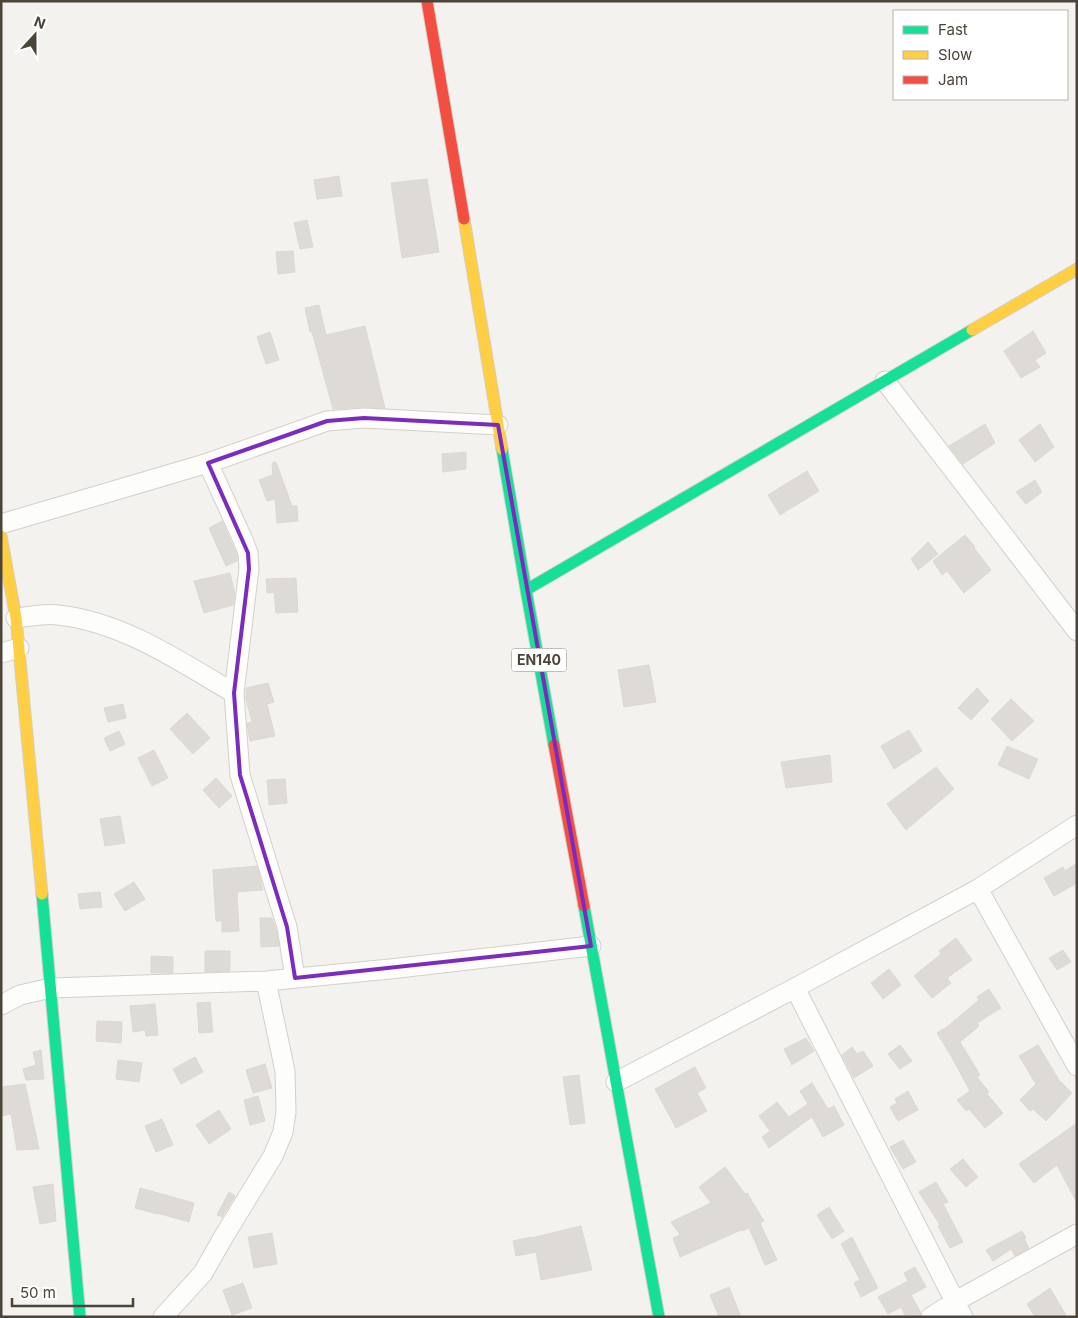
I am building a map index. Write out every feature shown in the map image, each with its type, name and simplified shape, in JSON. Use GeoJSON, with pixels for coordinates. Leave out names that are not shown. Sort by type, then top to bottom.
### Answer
{"type":"FeatureCollection","features":[{"type":"Feature","properties":{"kind":"street","name":"EN140"},"geometry":{"type":"LineString","coordinates":[[427,1],[526,590],[659,1317]]}},
{"type":"Feature","properties":{"kind":"street"},"geometry":{"type":"LineString","coordinates":[[526,590],[1077,269]]}},
{"type":"Feature","properties":{"kind":"street"},"geometry":{"type":"LineString","coordinates":[[885,381],[1077,631]]}},
{"type":"Feature","properties":{"kind":"street"},"geometry":{"type":"LineString","coordinates":[[1,524],[208,463],[327,421],[364,418],[498,426]]}},
{"type":"Feature","properties":{"kind":"street"},"geometry":{"type":"LineString","coordinates":[[208,463],[248,553],[249,569],[234,693],[240,775],[287,927],[295,978]]}},
{"type":"Feature","properties":{"kind":"street"},"geometry":{"type":"LineString","coordinates":[[1,536],[16,618],[10,651],[51,988],[80,1317]]}},
{"type":"Feature","properties":{"kind":"street"},"geometry":{"type":"LineString","coordinates":[[16,618],[56,614],[114,628],[152,645],[234,693]]}},
{"type":"Feature","properties":{"kind":"street"},"geometry":{"type":"LineString","coordinates":[[616,1082],[978,889],[1077,825]]}},
{"type":"Feature","properties":{"kind":"street"},"geometry":{"type":"LineString","coordinates":[[978,889],[1077,1066]]}},
{"type":"Feature","properties":{"kind":"street"},"geometry":{"type":"LineString","coordinates":[[1,1006],[20,995],[51,988],[266,981],[592,946]]}},
{"type":"Feature","properties":{"kind":"street"},"geometry":{"type":"LineString","coordinates":[[163,1317],[203,1273],[273,1156],[283,1132],[286,1112],[285,1071],[266,981]]}},
{"type":"Feature","properties":{"kind":"street"},"geometry":{"type":"LineString","coordinates":[[795,988],[959,1309]]}},
{"type":"Feature","properties":{"kind":"street"},"geometry":{"type":"LineString","coordinates":[[931,1317],[959,1309],[1077,1234]]}},
{"type":"Feature","properties":{"kind":"highlighted area"},"geometry":{"type":"Polygon","coordinates":[[[364,418],[498,425],[591,946],[295,978],[287,927],[240,775],[234,693],[249,569],[248,553],[208,463],[327,421],[364,418]]]}},
{"type":"Feature","properties":{"kind":"building"},"geometry":{"type":"Polygon","coordinates":[[[339,176],[342,196],[317,199],[314,180],[339,176]]]}},
{"type":"Feature","properties":{"kind":"building"},"geometry":{"type":"Polygon","coordinates":[[[427,179],[439,252],[402,258],[391,183],[427,179]]]}},
{"type":"Feature","properties":{"kind":"building"},"geometry":{"type":"Polygon","coordinates":[[[307,220],[313,247],[300,249],[294,223],[307,220]]]}},
{"type":"Feature","properties":{"kind":"building"},"geometry":{"type":"Polygon","coordinates":[[[293,251],[295,272],[278,274],[276,252],[293,251]]]}},
{"type":"Feature","properties":{"kind":"building"},"geometry":{"type":"Polygon","coordinates":[[[319,305],[326,335],[365,326],[385,408],[333,409],[312,332],[310,332],[305,308],[319,305]]]}},
{"type":"Feature","properties":{"kind":"building"},"geometry":{"type":"Polygon","coordinates":[[[1033,331],[1046,353],[1035,360],[1040,367],[1021,378],[1004,351],[1033,331]]]}},
{"type":"Feature","properties":{"kind":"building"},"geometry":{"type":"Polygon","coordinates":[[[270,332],[279,360],[266,364],[257,337],[270,332]]]}},
{"type":"Feature","properties":{"kind":"building"},"geometry":{"type":"Polygon","coordinates":[[[985,424],[995,443],[963,464],[949,446],[985,424]]]}},
{"type":"Feature","properties":{"kind":"building"},"geometry":{"type":"Polygon","coordinates":[[[1040,424],[1054,447],[1035,462],[1019,440],[1040,424]]]}},
{"type":"Feature","properties":{"kind":"building"},"geometry":{"type":"Polygon","coordinates":[[[466,452],[466,469],[443,472],[442,454],[466,452]]]}},
{"type":"Feature","properties":{"kind":"building"},"geometry":{"type":"Polygon","coordinates":[[[276,462],[292,506],[297,506],[298,521],[277,523],[275,499],[267,501],[259,480],[273,475],[272,463],[276,462]]]}},
{"type":"Feature","properties":{"kind":"building"},"geometry":{"type":"Polygon","coordinates":[[[807,471],[819,491],[780,515],[768,495],[807,471]]]}},
{"type":"Feature","properties":{"kind":"building"},"geometry":{"type":"Polygon","coordinates":[[[1035,480],[1042,492],[1026,504],[1016,492],[1035,480]]]}},
{"type":"Feature","properties":{"kind":"building"},"geometry":{"type":"Polygon","coordinates":[[[222,521],[237,555],[237,561],[226,566],[209,528],[222,521]]]}},
{"type":"Feature","properties":{"kind":"building"},"geometry":{"type":"Polygon","coordinates":[[[965,535],[991,570],[964,593],[947,571],[942,575],[933,561],[965,535]]]}},
{"type":"Feature","properties":{"kind":"building"},"geometry":{"type":"Polygon","coordinates":[[[928,542],[938,554],[918,570],[911,559],[928,542]]]}},
{"type":"Feature","properties":{"kind":"building"},"geometry":{"type":"Polygon","coordinates":[[[230,573],[235,595],[233,605],[204,613],[194,581],[230,573]]]}},
{"type":"Feature","properties":{"kind":"building"},"geometry":{"type":"Polygon","coordinates":[[[296,578],[298,612],[276,613],[274,592],[267,593],[266,579],[296,578]]]}},
{"type":"Feature","properties":{"kind":"building"},"geometry":{"type":"Polygon","coordinates":[[[649,665],[656,702],[624,707],[618,670],[649,665]]]}},
{"type":"Feature","properties":{"kind":"building"},"geometry":{"type":"Polygon","coordinates":[[[268,683],[274,702],[267,704],[275,736],[250,741],[247,723],[252,722],[246,699],[246,688],[268,683]]]}},
{"type":"Feature","properties":{"kind":"building"},"geometry":{"type":"Polygon","coordinates":[[[977,688],[989,701],[971,720],[958,708],[977,688]]]}},
{"type":"Feature","properties":{"kind":"building"},"geometry":{"type":"Polygon","coordinates":[[[1011,699],[1034,721],[1012,741],[991,719],[1011,699]]]}},
{"type":"Feature","properties":{"kind":"building"},"geometry":{"type":"Polygon","coordinates":[[[123,704],[126,718],[108,722],[104,708],[123,704]]]}},
{"type":"Feature","properties":{"kind":"building"},"geometry":{"type":"Polygon","coordinates":[[[187,713],[210,738],[193,754],[170,729],[187,713]]]}},
{"type":"Feature","properties":{"kind":"building"},"geometry":{"type":"Polygon","coordinates":[[[909,730],[922,751],[894,769],[881,746],[909,730]]]}},
{"type":"Feature","properties":{"kind":"building"},"geometry":{"type":"Polygon","coordinates":[[[119,731],[125,744],[110,751],[104,738],[119,731]]]}},
{"type":"Feature","properties":{"kind":"building"},"geometry":{"type":"Polygon","coordinates":[[[1007,746],[1038,759],[1029,779],[998,765],[1007,746]]]}},
{"type":"Feature","properties":{"kind":"building"},"geometry":{"type":"Polygon","coordinates":[[[154,750],[168,778],[152,786],[138,758],[154,750]]]}},
{"type":"Feature","properties":{"kind":"building"},"geometry":{"type":"Polygon","coordinates":[[[830,755],[832,782],[786,788],[781,762],[830,755]]]}},
{"type":"Feature","properties":{"kind":"building"},"geometry":{"type":"Polygon","coordinates":[[[936,767],[954,789],[906,830],[887,804],[936,767]]]}},
{"type":"Feature","properties":{"kind":"building"},"geometry":{"type":"Polygon","coordinates":[[[216,778],[232,796],[219,808],[203,790],[216,778]]]}},
{"type":"Feature","properties":{"kind":"building"},"geometry":{"type":"Polygon","coordinates":[[[285,779],[287,803],[269,805],[267,780],[285,779]]]}},
{"type":"Feature","properties":{"kind":"building"},"geometry":{"type":"Polygon","coordinates":[[[120,816],[125,843],[105,846],[100,819],[120,816]]]}},
{"type":"Feature","properties":{"kind":"building"},"geometry":{"type":"Polygon","coordinates":[[[1077,863],[1077,883],[1054,896],[1044,878],[1063,867],[1065,871],[1077,863]]]}},
{"type":"Feature","properties":{"kind":"building"},"geometry":{"type":"Polygon","coordinates":[[[257,866],[263,890],[237,892],[239,931],[222,932],[222,921],[216,921],[213,870],[257,866]]]}},
{"type":"Feature","properties":{"kind":"building"},"geometry":{"type":"Polygon","coordinates":[[[134,882],[145,899],[125,911],[114,894],[134,882]]]}},
{"type":"Feature","properties":{"kind":"building"},"geometry":{"type":"Polygon","coordinates":[[[100,892],[102,907],[80,909],[78,894],[100,892]]]}},
{"type":"Feature","properties":{"kind":"building"},"geometry":{"type":"Polygon","coordinates":[[[260,918],[272,918],[279,946],[261,947],[260,918]]]}},
{"type":"Feature","properties":{"kind":"building"},"geometry":{"type":"Polygon","coordinates":[[[956,938],[972,960],[947,978],[951,983],[932,998],[914,976],[941,954],[939,951],[956,938]]]}},
{"type":"Feature","properties":{"kind":"building"},"geometry":{"type":"Polygon","coordinates":[[[1063,950],[1071,962],[1057,970],[1049,958],[1063,950]]]}},
{"type":"Feature","properties":{"kind":"building"},"geometry":{"type":"Polygon","coordinates":[[[205,951],[230,951],[230,971],[205,972],[205,951]]]}},
{"type":"Feature","properties":{"kind":"building"},"geometry":{"type":"Polygon","coordinates":[[[151,956],[173,957],[173,973],[151,973],[151,956]]]}},
{"type":"Feature","properties":{"kind":"building"},"geometry":{"type":"Polygon","coordinates":[[[889,969],[901,985],[883,999],[871,983],[889,969]]]}},
{"type":"Feature","properties":{"kind":"building"},"geometry":{"type":"Polygon","coordinates":[[[989,989],[1001,1008],[977,1023],[979,1026],[960,1042],[980,1075],[977,1077],[989,1092],[987,1094],[1003,1113],[985,1128],[969,1109],[966,1111],[957,1100],[970,1091],[937,1033],[979,1000],[977,997],[989,989]]]}},
{"type":"Feature","properties":{"kind":"building"},"geometry":{"type":"Polygon","coordinates":[[[210,1002],[213,1032],[199,1033],[197,1003],[210,1002]]]}},
{"type":"Feature","properties":{"kind":"building"},"geometry":{"type":"Polygon","coordinates":[[[155,1004],[158,1035],[146,1036],[145,1030],[133,1032],[130,1006],[155,1004]]]}},
{"type":"Feature","properties":{"kind":"building"},"geometry":{"type":"Polygon","coordinates":[[[97,1021],[122,1022],[121,1043],[96,1041],[97,1021]]]}},
{"type":"Feature","properties":{"kind":"building"},"geometry":{"type":"Polygon","coordinates":[[[806,1038],[814,1051],[792,1065],[784,1049],[806,1038]]]}},
{"type":"Feature","properties":{"kind":"building"},"geometry":{"type":"Polygon","coordinates":[[[900,1045],[912,1061],[900,1069],[888,1054],[900,1045]]]}},
{"type":"Feature","properties":{"kind":"building"},"geometry":{"type":"Polygon","coordinates":[[[1038,1045],[1059,1080],[1072,1093],[1046,1121],[1033,1109],[1030,1111],[1020,1100],[1036,1084],[1019,1056],[1038,1045]]]}},
{"type":"Feature","properties":{"kind":"building"},"geometry":{"type":"Polygon","coordinates":[[[852,1047],[857,1054],[863,1051],[873,1066],[854,1078],[842,1055],[852,1047]]]}},
{"type":"Feature","properties":{"kind":"building"},"geometry":{"type":"Polygon","coordinates":[[[41,1050],[44,1079],[26,1080],[23,1069],[36,1065],[33,1052],[41,1050]]]}},
{"type":"Feature","properties":{"kind":"building"},"geometry":{"type":"Polygon","coordinates":[[[195,1057],[203,1072],[181,1084],[173,1069],[195,1057]]]}},
{"type":"Feature","properties":{"kind":"building"},"geometry":{"type":"Polygon","coordinates":[[[118,1060],[142,1063],[139,1082],[116,1079],[118,1060]]]}},
{"type":"Feature","properties":{"kind":"building"},"geometry":{"type":"Polygon","coordinates":[[[265,1064],[272,1088],[253,1093],[246,1070],[265,1064]]]}},
{"type":"Feature","properties":{"kind":"building"},"geometry":{"type":"Polygon","coordinates":[[[695,1067],[706,1088],[697,1093],[707,1111],[676,1128],[655,1089],[695,1067]]]}},
{"type":"Feature","properties":{"kind":"building"},"geometry":{"type":"Polygon","coordinates":[[[579,1075],[585,1123],[570,1125],[563,1077],[579,1075]]]}},
{"type":"Feature","properties":{"kind":"building"},"geometry":{"type":"Polygon","coordinates":[[[812,1083],[828,1109],[834,1106],[844,1125],[823,1137],[812,1117],[769,1148],[762,1137],[770,1131],[759,1116],[777,1102],[789,1117],[808,1104],[800,1091],[812,1083]]]}},
{"type":"Feature","properties":{"kind":"building"},"geometry":{"type":"Polygon","coordinates":[[[25,1084],[39,1149],[17,1150],[11,1114],[1,1116],[1,1087],[25,1084]]]}},
{"type":"Feature","properties":{"kind":"building"},"geometry":{"type":"Polygon","coordinates":[[[908,1091],[918,1110],[898,1121],[890,1107],[897,1103],[895,1099],[908,1091]]]}},
{"type":"Feature","properties":{"kind":"building"},"geometry":{"type":"Polygon","coordinates":[[[258,1096],[265,1121],[250,1125],[244,1100],[258,1096]]]}},
{"type":"Feature","properties":{"kind":"building"},"geometry":{"type":"Polygon","coordinates":[[[219,1110],[231,1129],[209,1144],[196,1125],[219,1110]]]}},
{"type":"Feature","properties":{"kind":"building"},"geometry":{"type":"Polygon","coordinates":[[[162,1119],[173,1145],[156,1152],[145,1126],[162,1119]]]}},
{"type":"Feature","properties":{"kind":"building"},"geometry":{"type":"Polygon","coordinates":[[[1077,1123],[1077,1203],[1057,1165],[1034,1183],[1019,1164],[1077,1123]]]}},
{"type":"Feature","properties":{"kind":"building"},"geometry":{"type":"Polygon","coordinates":[[[903,1140],[916,1162],[903,1169],[890,1147],[903,1140]]]}},
{"type":"Feature","properties":{"kind":"building"},"geometry":{"type":"Polygon","coordinates":[[[963,1159],[978,1177],[966,1187],[950,1169],[963,1159]]]}},
{"type":"Feature","properties":{"kind":"building"},"geometry":{"type":"Polygon","coordinates":[[[725,1167],[745,1194],[747,1193],[764,1221],[760,1223],[777,1260],[765,1265],[749,1228],[680,1257],[673,1238],[680,1235],[671,1222],[711,1203],[699,1187],[725,1167]]]}},
{"type":"Feature","properties":{"kind":"building"},"geometry":{"type":"Polygon","coordinates":[[[936,1182],[948,1202],[943,1204],[963,1242],[950,1248],[938,1226],[940,1225],[919,1192],[936,1182]]]}},
{"type":"Feature","properties":{"kind":"building"},"geometry":{"type":"Polygon","coordinates":[[[53,1184],[56,1221],[40,1224],[33,1187],[53,1184]]]}},
{"type":"Feature","properties":{"kind":"building"},"geometry":{"type":"Polygon","coordinates":[[[140,1188],[194,1203],[189,1222],[135,1208],[140,1188]]]}},
{"type":"Feature","properties":{"kind":"building"},"geometry":{"type":"Polygon","coordinates":[[[229,1192],[235,1196],[222,1217],[217,1215],[229,1192]]]}},
{"type":"Feature","properties":{"kind":"building"},"geometry":{"type":"Polygon","coordinates":[[[829,1207],[844,1231],[832,1239],[817,1215],[829,1207]]]}},
{"type":"Feature","properties":{"kind":"building"},"geometry":{"type":"Polygon","coordinates":[[[581,1226],[592,1270],[541,1280],[536,1252],[516,1256],[513,1241],[581,1226]]]}},
{"type":"Feature","properties":{"kind":"building"},"geometry":{"type":"Polygon","coordinates":[[[1022,1231],[1029,1248],[1015,1256],[1011,1249],[993,1261],[986,1250],[1022,1231]]]}},
{"type":"Feature","properties":{"kind":"building"},"geometry":{"type":"Polygon","coordinates":[[[272,1233],[277,1264],[254,1268],[248,1237],[272,1233]]]}},
{"type":"Feature","properties":{"kind":"building"},"geometry":{"type":"Polygon","coordinates":[[[852,1237],[878,1288],[861,1297],[854,1283],[860,1280],[841,1244],[852,1237]]]}},
{"type":"Feature","properties":{"kind":"building"},"geometry":{"type":"Polygon","coordinates":[[[915,1267],[926,1287],[911,1295],[921,1313],[920,1317],[906,1317],[901,1307],[888,1314],[878,1297],[908,1281],[904,1273],[915,1267]]]}},
{"type":"Feature","properties":{"kind":"building"},"geometry":{"type":"Polygon","coordinates":[[[243,1283],[252,1308],[232,1315],[223,1290],[243,1283]]]}},
{"type":"Feature","properties":{"kind":"building"},"geometry":{"type":"Polygon","coordinates":[[[729,1287],[741,1317],[719,1317],[710,1295],[729,1287]]]}},
{"type":"Feature","properties":{"kind":"building"},"geometry":{"type":"Polygon","coordinates":[[[1050,1288],[1067,1317],[1035,1317],[1027,1304],[1050,1288]]]}},
{"type":"Feature","properties":{"kind":"traffic: fast"},"geometry":{"type":"LineString","coordinates":[[526,590],[972,330]]}},
{"type":"Feature","properties":{"kind":"traffic: fast"},"geometry":{"type":"LineString","coordinates":[[502,449],[554,745]]}},
{"type":"Feature","properties":{"kind":"traffic: fast"},"geometry":{"type":"LineString","coordinates":[[42,894],[80,1317]]}},
{"type":"Feature","properties":{"kind":"traffic: fast"},"geometry":{"type":"LineString","coordinates":[[584,906],[659,1317]]}},
{"type":"Feature","properties":{"kind":"traffic: slow"},"geometry":{"type":"LineString","coordinates":[[464,219],[502,449]]}},
{"type":"Feature","properties":{"kind":"traffic: slow"},"geometry":{"type":"LineString","coordinates":[[972,330],[1077,269]]}},
{"type":"Feature","properties":{"kind":"traffic: slow"},"geometry":{"type":"LineString","coordinates":[[1,536],[16,618],[42,894]]}},
{"type":"Feature","properties":{"kind":"traffic: jam"},"geometry":{"type":"LineString","coordinates":[[427,1],[464,219]]}},
{"type":"Feature","properties":{"kind":"traffic: jam"},"geometry":{"type":"LineString","coordinates":[[554,745],[584,906]]}}]}
